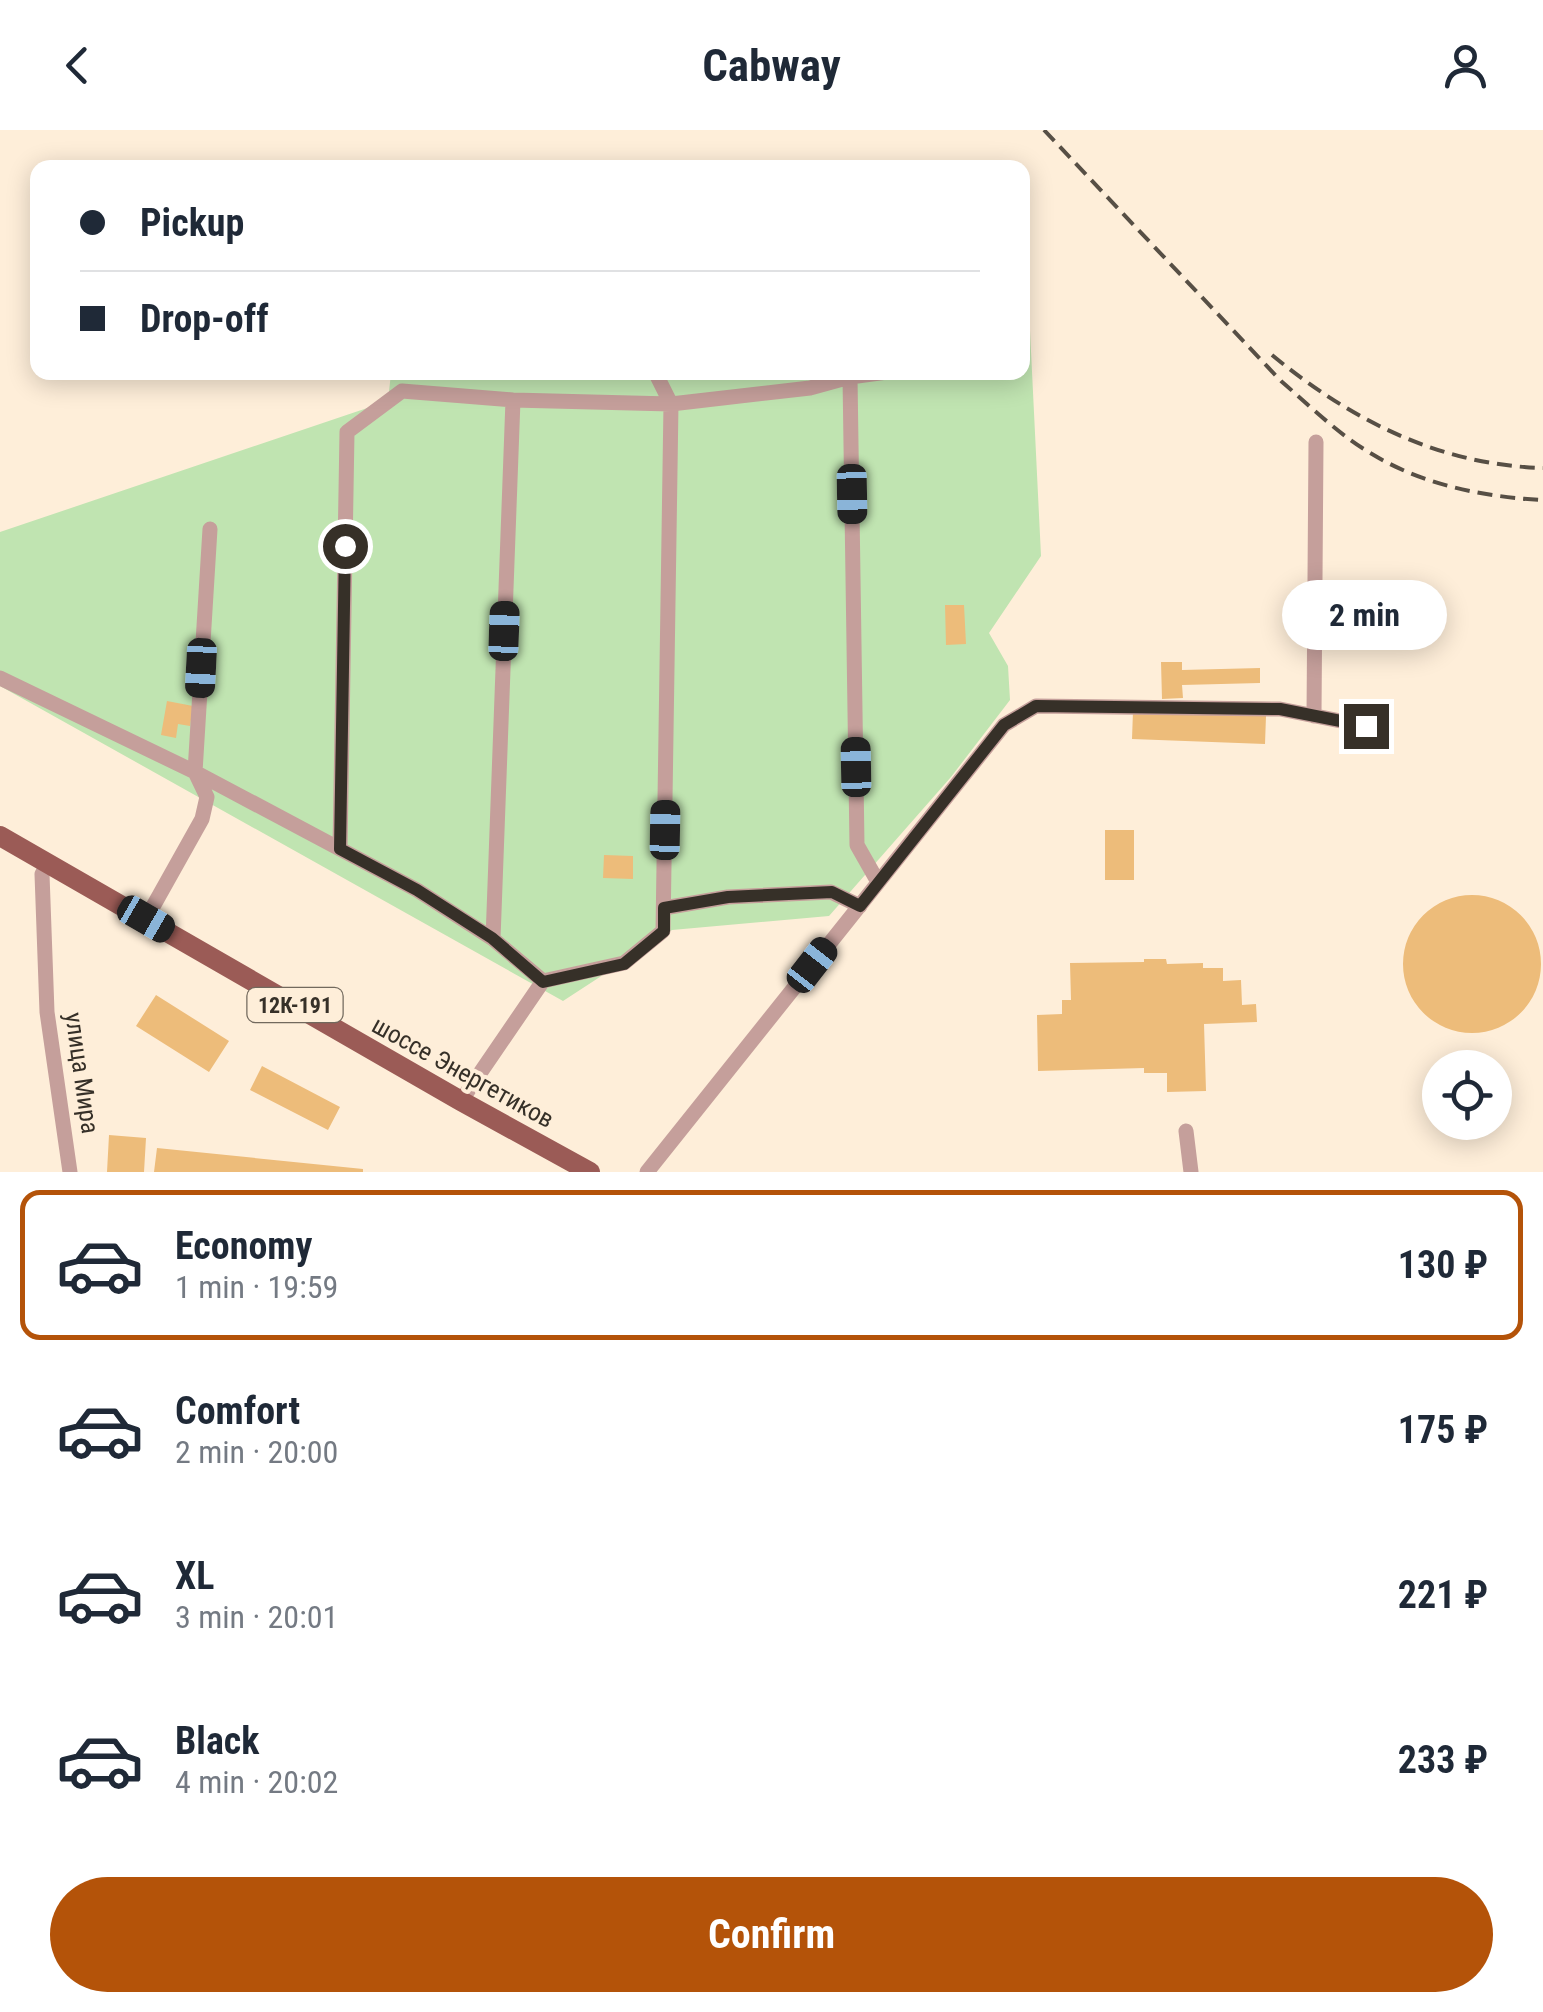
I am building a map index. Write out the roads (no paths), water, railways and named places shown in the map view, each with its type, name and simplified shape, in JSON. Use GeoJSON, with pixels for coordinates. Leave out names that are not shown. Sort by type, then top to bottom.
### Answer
{"type":"FeatureCollection","features":[{"type":"Feature","properties":{"kind":"main road","name":"шоссе Энергетиков"},"geometry":{"type":"LineString","coordinates":[[0,836],[590,1172]]}},
{"type":"Feature","properties":{"kind":"street"},"geometry":{"type":"LineString","coordinates":[[461,1101],[543,982],[624,964],[664,931],[671,404],[659,380]]}},
{"type":"Feature","properties":{"kind":"street"},"geometry":{"type":"LineString","coordinates":[[340,849],[346,432],[402,391],[512,400],[671,404],[810,388],[837,380]]}},
{"type":"Feature","properties":{"kind":"street"},"geometry":{"type":"LineString","coordinates":[[850,380],[857,845],[878,882]]}},
{"type":"Feature","properties":{"kind":"street"},"geometry":{"type":"LineString","coordinates":[[492,938],[512,400]]}},
{"type":"Feature","properties":{"kind":"street"},"geometry":{"type":"LineString","coordinates":[[1314,716],[1316,442]]}},
{"type":"Feature","properties":{"kind":"street"},"geometry":{"type":"LineString","coordinates":[[146,919],[202,819],[207,797],[195,772],[210,530]]}},
{"type":"Feature","properties":{"kind":"street"},"geometry":{"type":"LineString","coordinates":[[0,678],[195,772],[417,890],[492,938],[543,982]]}},
{"type":"Feature","properties":{"kind":"street"},"geometry":{"type":"LineString","coordinates":[[647,1172],[1004,725],[1036,706],[1280,709],[1366,726]]}},
{"type":"Feature","properties":{"kind":"street","name":"улица Мира"},"geometry":{"type":"LineString","coordinates":[[48,863],[42,874],[48,1012],[70,1172]]}},
{"type":"Feature","properties":{"kind":"street"},"geometry":{"type":"LineString","coordinates":[[664,908],[728,897],[832,892],[860,906]]}},
{"type":"Feature","properties":{"kind":"street"},"geometry":{"type":"LineString","coordinates":[[1186,1131],[1191,1172]]}},
{"type":"Feature","properties":{"kind":"railway"},"geometry":{"type":"LineString","coordinates":[[1044,130],[1281,381],[1348,438],[1392,465],[1433,481],[1499,496],[1543,500]]}},
{"type":"Feature","properties":{"kind":"railway"},"geometry":{"type":"LineString","coordinates":[[1272,355],[1333,400],[1398,435],[1468,458],[1543,468]]}}]}
